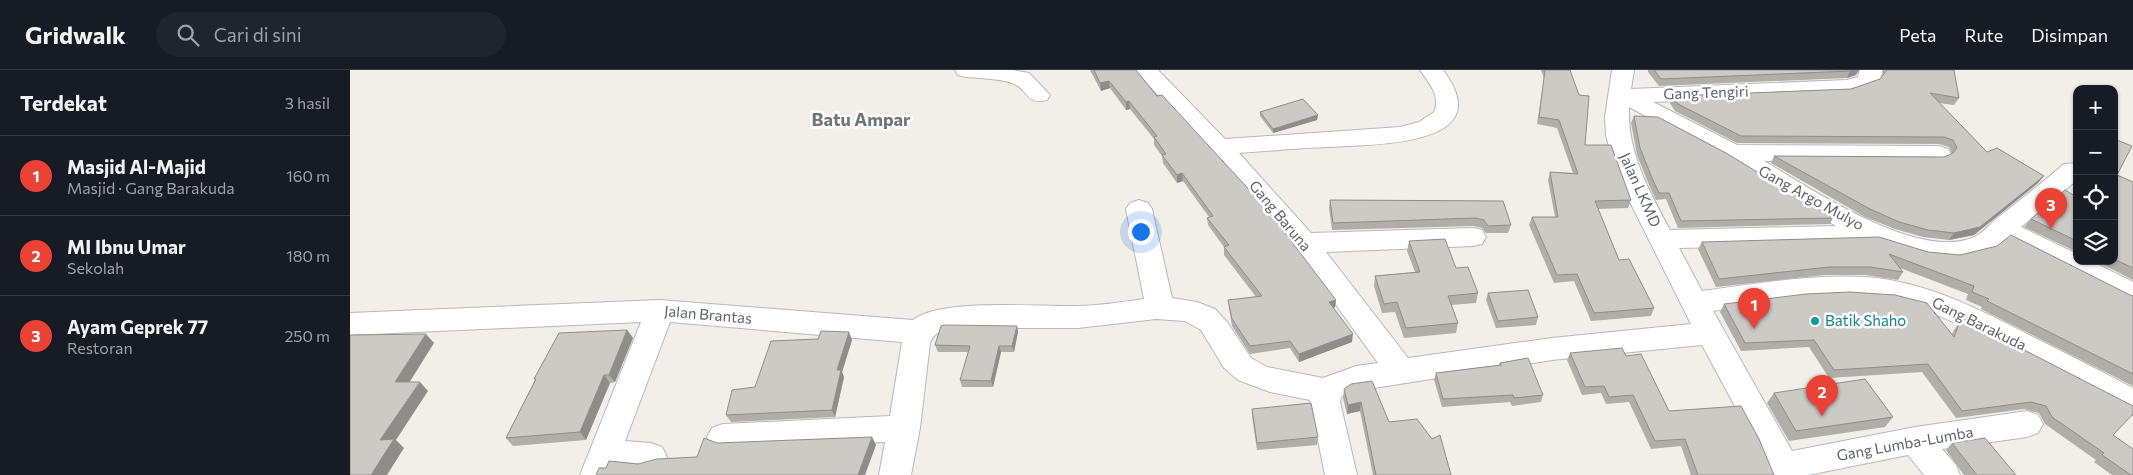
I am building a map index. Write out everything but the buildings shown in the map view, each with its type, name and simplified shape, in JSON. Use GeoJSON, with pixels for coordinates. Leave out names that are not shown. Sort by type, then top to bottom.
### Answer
{"type":"FeatureCollection","features":[{"type":"Feature","properties":{"kind":"street"},"geometry":{"type":"LineString","coordinates":[[966,70],[1022,78],[1038,94]]}},
{"type":"Feature","properties":{"kind":"street","name":"Gang Baruna"},"geometry":{"type":"LineString","coordinates":[[1146,70],[1220,146],[1304,243],[1402,373]]}},
{"type":"Feature","properties":{"kind":"street"},"geometry":{"type":"LineString","coordinates":[[1220,146],[1381,136],[1424,128],[1439,121],[1448,104],[1445,88],[1430,70]]}},
{"type":"Feature","properties":{"kind":"street","name":"Jalan LKMD"},"geometry":{"type":"LineString","coordinates":[[1623,70],[1621,96],[1616,112],[1620,145],[1637,191],[1694,303],[1786,471]]}},
{"type":"Feature","properties":{"kind":"street","name":"Gang Tengiri"},"geometry":{"type":"LineString","coordinates":[[1621,96],[1858,86],[1869,80],[1871,70]]}},
{"type":"Feature","properties":{"kind":"street","name":"Gang Argo Mulyo"},"geometry":{"type":"LineString","coordinates":[[1621,96],[1732,153],[1815,202],[1876,234],[1916,248],[1957,252],[1982,246],[2073,170]]}},
{"type":"Feature","properties":{"kind":"street"},"geometry":{"type":"LineString","coordinates":[[1732,153],[1939,154]]}},
{"type":"Feature","properties":{"kind":"street"},"geometry":{"type":"LineString","coordinates":[[1139,209],[1160,310]]}},
{"type":"Feature","properties":{"kind":"street"},"geometry":{"type":"LineString","coordinates":[[2004,229],[2133,294]]}},
{"type":"Feature","properties":{"kind":"street"},"geometry":{"type":"LineString","coordinates":[[1662,239],[1876,234]]}},
{"type":"Feature","properties":{"kind":"street"},"geometry":{"type":"LineString","coordinates":[[1304,243],[1474,237]]}},
{"type":"Feature","properties":{"kind":"street","name":"Gang Barakuda"},"geometry":{"type":"LineString","coordinates":[[1694,303],[1803,289],[1838,287],[1888,290],[1936,302],[1978,320],[2133,402]]}},
{"type":"Feature","properties":{"kind":"street"},"geometry":{"type":"LineString","coordinates":[[895,475],[904,428],[912,366],[920,332],[928,324],[954,317],[1095,316],[1183,309],[1200,314],[1212,325],[1240,366],[1255,375],[1328,391]]}},
{"type":"Feature","properties":{"kind":"street"},"geometry":{"type":"LineString","coordinates":[[602,461],[660,311]]}},
{"type":"Feature","properties":{"kind":"street","name":"Jalan Brantas"},"geometry":{"type":"LineString","coordinates":[[350,324],[660,311],[920,332]]}},
{"type":"Feature","properties":{"kind":"street"},"geometry":{"type":"LineString","coordinates":[[1341,475],[1325,402],[1328,391],[1339,383],[1356,378],[1402,373],[1552,349],[1711,333]]}},
{"type":"Feature","properties":{"kind":"street","name":"Gang Lumba-Lumba"},"geometry":{"type":"LineString","coordinates":[[1786,471],[1915,440],[2027,424]]}},
{"type":"Feature","properties":{"kind":"street"},"geometry":{"type":"LineString","coordinates":[[723,437],[904,428]]}},
{"type":"Feature","properties":{"kind":"street"},"geometry":{"type":"LineString","coordinates":[[1915,440],[1944,475]]}},
{"type":"Feature","properties":{"kind":"street"},"geometry":{"type":"LineString","coordinates":[[602,461],[623,456],[651,456]]}},
{"type":"Feature","properties":{"kind":"place","name":"Ayam Geprek 77"},"geometry":{"type":"Point","coordinates":[2051,229]}},
{"type":"Feature","properties":{"kind":"place","name":"Batik Shaho"},"geometry":{"type":"Point","coordinates":[1815,321]}},
{"type":"Feature","properties":{"kind":"place","name":"Masjid Al-Majid"},"geometry":{"type":"Point","coordinates":[1754,329]}},
{"type":"Feature","properties":{"kind":"place","name":"MI Ibnu Umar"},"geometry":{"type":"Point","coordinates":[1822,416]}},
{"type":"Feature","properties":{"kind":"district","name":"Batu Ampar"},"geometry":{"type":"Point","coordinates":[861,120]}}]}
